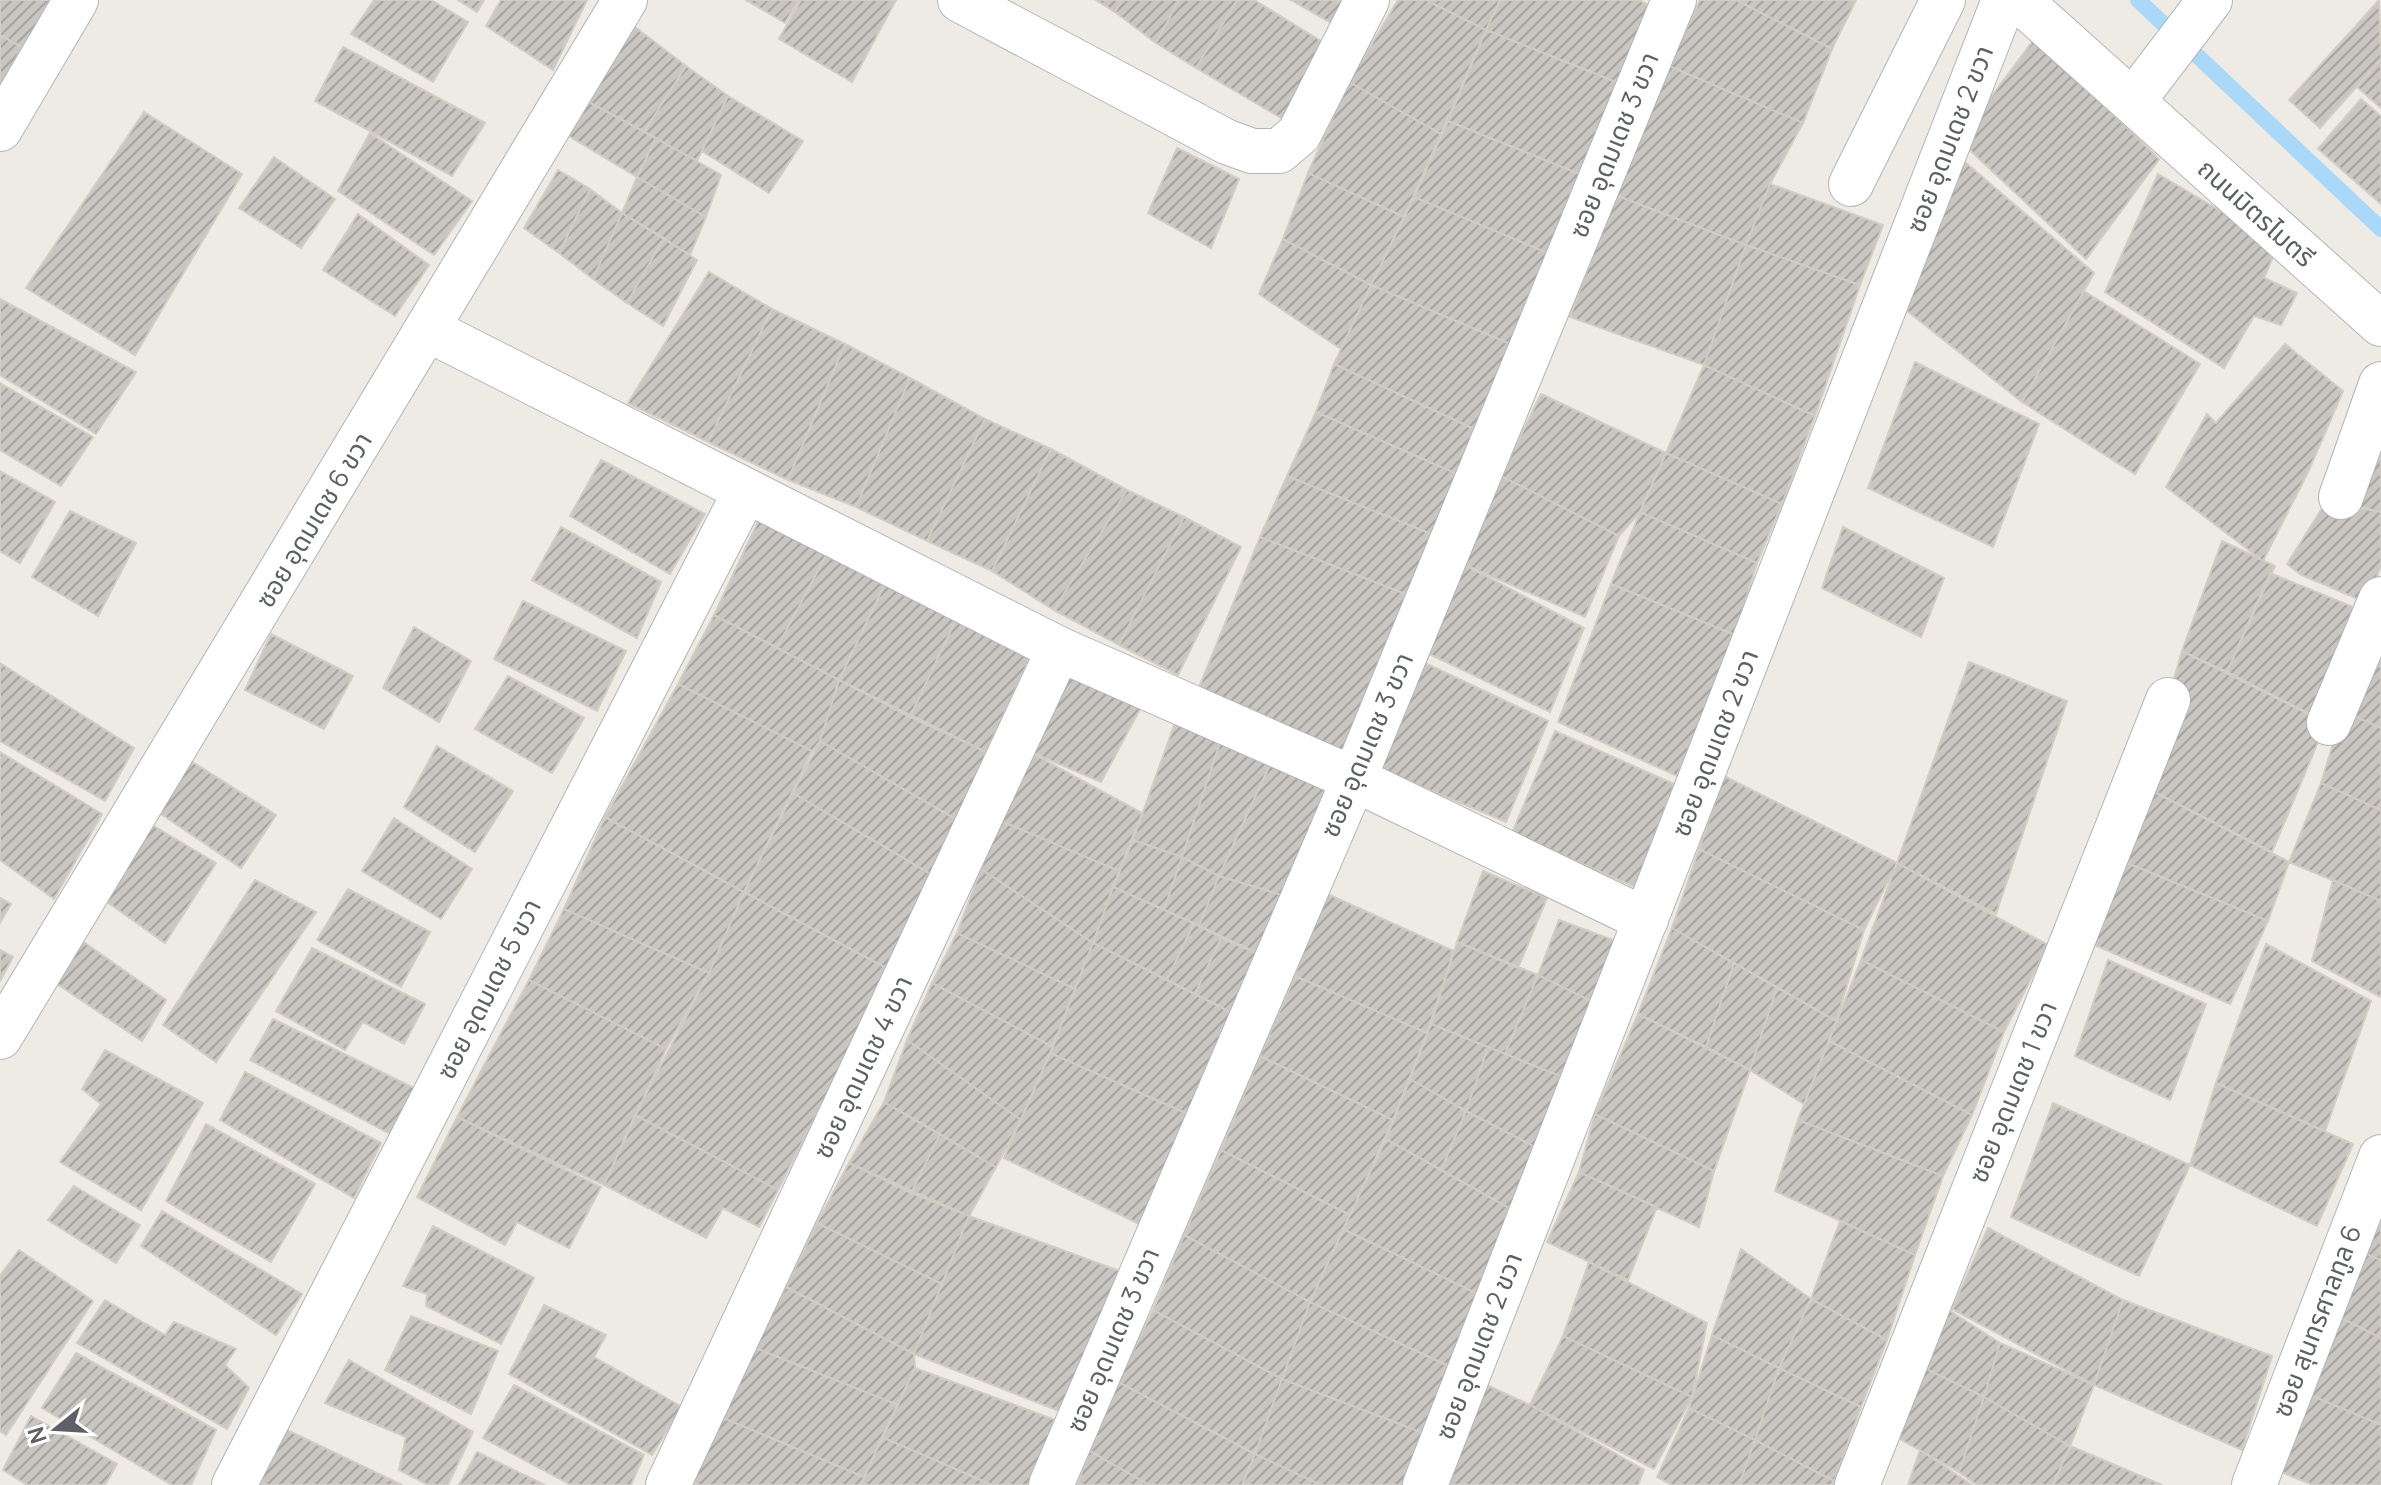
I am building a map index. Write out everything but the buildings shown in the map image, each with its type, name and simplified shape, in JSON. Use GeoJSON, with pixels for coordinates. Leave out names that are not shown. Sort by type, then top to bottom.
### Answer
{"type":"FeatureCollection","features":[{"type":"Feature","properties":{"kind":"street"},"geometry":{"type":"LineString","coordinates":[[0,129],[76,0]]}},
{"type":"Feature","properties":{"kind":"street","name":"ซอย อุดมเดช 6 ขวา"},"geometry":{"type":"LineString","coordinates":[[0,1037],[429,330],[625,0]]}},
{"type":"Feature","properties":{"kind":"street"},"geometry":{"type":"LineString","coordinates":[[960,0],[1227,142],[1252,151],[1279,151],[1299,134],[1367,0]]}},
{"type":"Feature","properties":{"kind":"street","name":"ซอย อุดมเดช 3 ขวา"},"geometry":{"type":"LineString","coordinates":[[1051,1485],[1354,779],[1674,0]]}},
{"type":"Feature","properties":{"kind":"street"},"geometry":{"type":"LineString","coordinates":[[1851,184],[1943,0]]}},
{"type":"Feature","properties":{"kind":"street","name":"ซอย อุดมเดช 2 ขวา"},"geometry":{"type":"LineString","coordinates":[[1425,1485],[2004,0]]}},
{"type":"Feature","properties":{"kind":"street","name":"ถนนมิตรไมตรี"},"geometry":{"type":"LineString","coordinates":[[2019,0],[2381,324]]}},
{"type":"Feature","properties":{"kind":"street"},"geometry":{"type":"LineString","coordinates":[[2133,101],[2210,0]]}},
{"type":"Feature","properties":{"kind":"street"},"geometry":{"type":"LineString","coordinates":[[429,330],[1059,649],[1354,779],[1646,920]]}},
{"type":"Feature","properties":{"kind":"street"},"geometry":{"type":"LineString","coordinates":[[2341,497],[2381,384]]}},
{"type":"Feature","properties":{"kind":"street","name":"ซอย อุดมเดช 5 ขวา"},"geometry":{"type":"LineString","coordinates":[[234,1485],[745,492]]}},
{"type":"Feature","properties":{"kind":"street"},"geometry":{"type":"LineString","coordinates":[[2329,723],[2381,599]]}},
{"type":"Feature","properties":{"kind":"street","name":"ซอย อุดมเดช 4 ขวา"},"geometry":{"type":"LineString","coordinates":[[668,1485],[1059,649]]}},
{"type":"Feature","properties":{"kind":"street","name":"ซอย อุดมเดช 1 ขวา"},"geometry":{"type":"LineString","coordinates":[[1857,1485],[2168,700]]}},
{"type":"Feature","properties":{"kind":"street","name":"ซอย สุนทรศาลทูล 6"},"geometry":{"type":"LineString","coordinates":[[2254,1485],[2381,1157]]}},
{"type":"Feature","properties":{"kind":"waterway"},"geometry":{"type":"LineString","coordinates":[[2138,0],[2381,229]]}}]}
